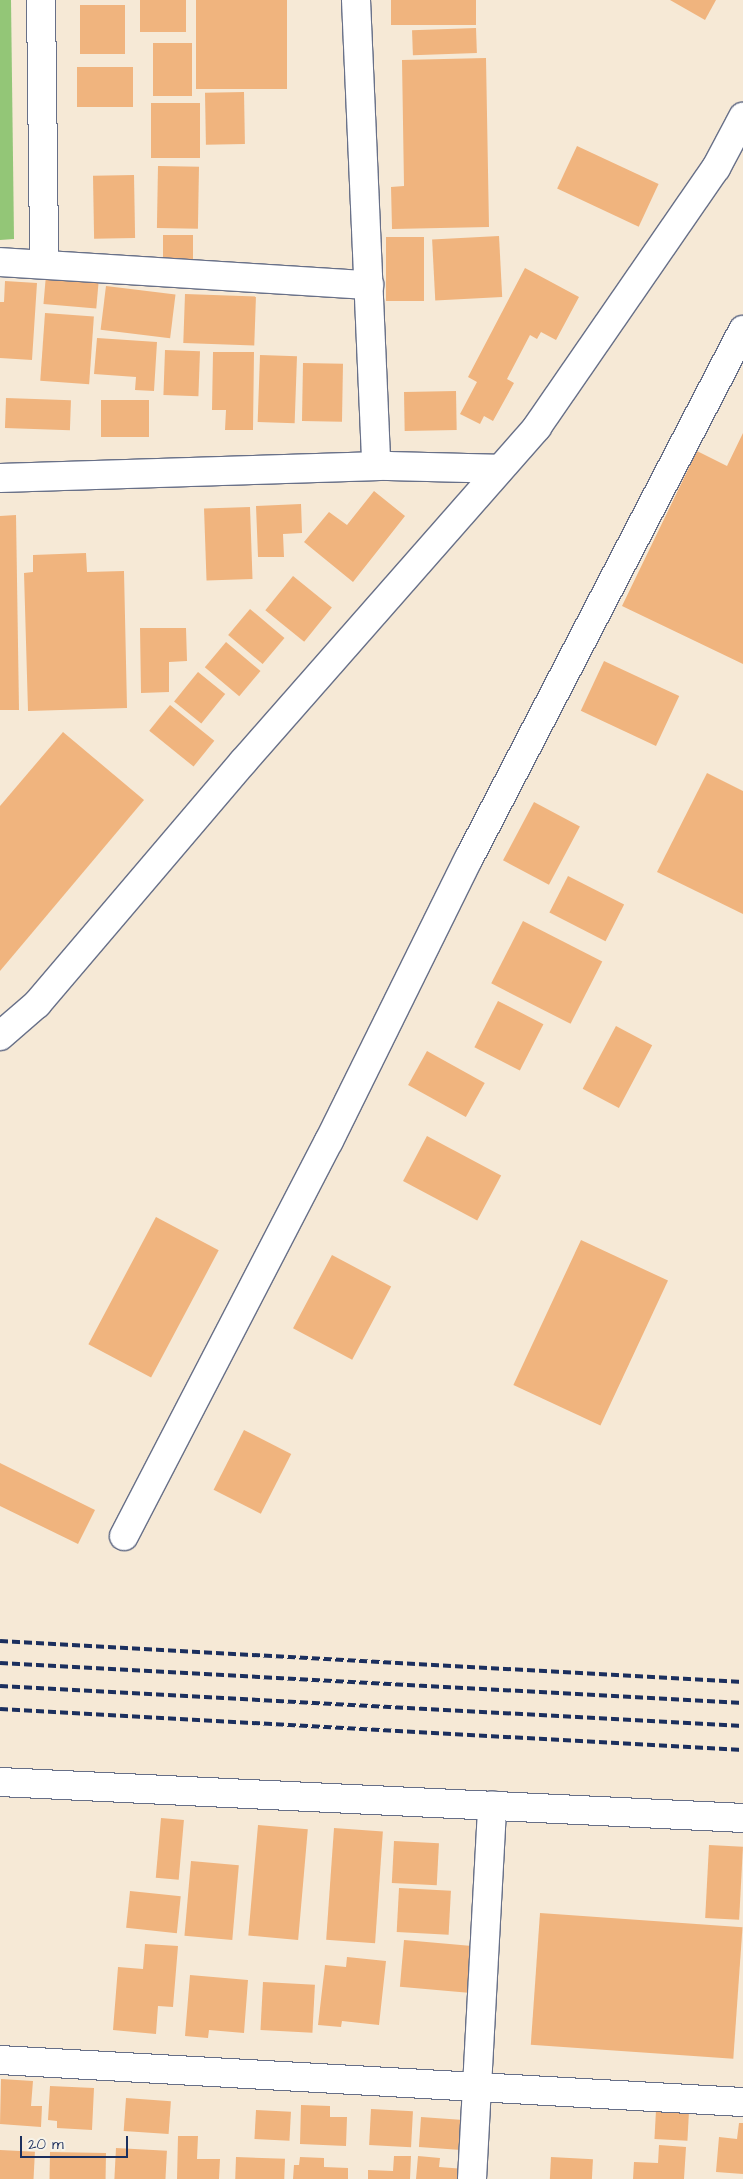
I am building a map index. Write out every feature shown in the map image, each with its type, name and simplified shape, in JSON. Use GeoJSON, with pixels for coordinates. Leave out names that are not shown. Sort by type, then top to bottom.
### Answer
{"type":"FeatureCollection","features":[{"type":"Feature","properties":{"kind":"street"},"geometry":{"type":"LineString","coordinates":[[41,0],[44,263]]}},
{"type":"Feature","properties":{"kind":"street"},"geometry":{"type":"LineString","coordinates":[[356,0],[376,466]]}},
{"type":"Feature","properties":{"kind":"street"},"geometry":{"type":"LineString","coordinates":[[0,1036],[37,1004],[243,762],[500,469],[548,411],[716,168],[743,117]]}},
{"type":"Feature","properties":{"kind":"street"},"geometry":{"type":"LineString","coordinates":[[0,262],[44,263],[369,285]]}},
{"type":"Feature","properties":{"kind":"street"},"geometry":{"type":"LineString","coordinates":[[124,1536],[329,1141],[469,858],[743,330]]}},
{"type":"Feature","properties":{"kind":"street"},"geometry":{"type":"LineString","coordinates":[[0,478],[376,466],[500,469]]}},
{"type":"Feature","properties":{"kind":"street"},"geometry":{"type":"LineString","coordinates":[[0,1782],[743,1818]]}},
{"type":"Feature","properties":{"kind":"street"},"geometry":{"type":"LineString","coordinates":[[472,2179],[492,1806]]}},
{"type":"Feature","properties":{"kind":"street"},"geometry":{"type":"LineString","coordinates":[[0,2060],[743,2102]]}},
{"type":"Feature","properties":{"kind":"green space"},"geometry":{"type":"Polygon","coordinates":[[[0,0],[11,0],[14,239],[0,240],[0,0]]]}},
{"type":"Feature","properties":{"kind":"building"},"geometry":{"type":"Polygon","coordinates":[[[140,0],[186,0],[186,32],[140,32],[140,0]]]}},
{"type":"Feature","properties":{"kind":"building"},"geometry":{"type":"Polygon","coordinates":[[[196,0],[287,0],[287,89],[196,89],[196,0]]]}},
{"type":"Feature","properties":{"kind":"building"},"geometry":{"type":"Polygon","coordinates":[[[391,0],[476,0],[476,25],[391,25],[391,0]]]}},
{"type":"Feature","properties":{"kind":"building"},"geometry":{"type":"Polygon","coordinates":[[[670,0],[716,0],[705,20],[670,0]]]}},
{"type":"Feature","properties":{"kind":"building"},"geometry":{"type":"Polygon","coordinates":[[[80,5],[125,5],[125,54],[80,54],[80,5]]]}},
{"type":"Feature","properties":{"kind":"building"},"geometry":{"type":"Polygon","coordinates":[[[476,28],[477,53],[413,55],[412,30],[476,28]]]}},
{"type":"Feature","properties":{"kind":"building"},"geometry":{"type":"Polygon","coordinates":[[[153,43],[192,43],[192,96],[153,96],[153,43]]]}},
{"type":"Feature","properties":{"kind":"building"},"geometry":{"type":"Polygon","coordinates":[[[486,58],[489,227],[392,229],[391,187],[404,186],[402,60],[486,58]]]}},
{"type":"Feature","properties":{"kind":"building"},"geometry":{"type":"Polygon","coordinates":[[[77,67],[133,67],[133,107],[77,107],[77,67]]]}},
{"type":"Feature","properties":{"kind":"building"},"geometry":{"type":"Polygon","coordinates":[[[244,92],[245,144],[206,145],[205,93],[244,92]]]}},
{"type":"Feature","properties":{"kind":"building"},"geometry":{"type":"Polygon","coordinates":[[[151,103],[200,103],[200,158],[151,158],[151,103]]]}},
{"type":"Feature","properties":{"kind":"building"},"geometry":{"type":"Polygon","coordinates":[[[577,146],[659,184],[639,227],[557,189],[577,146]]]}},
{"type":"Feature","properties":{"kind":"building"},"geometry":{"type":"Polygon","coordinates":[[[158,166],[199,167],[198,229],[157,228],[158,166]]]}},
{"type":"Feature","properties":{"kind":"building"},"geometry":{"type":"Polygon","coordinates":[[[134,175],[135,238],[94,239],[93,176],[134,175]]]}},
{"type":"Feature","properties":{"kind":"building"},"geometry":{"type":"Polygon","coordinates":[[[163,235],[193,235],[193,261],[163,261],[163,235]]]}},
{"type":"Feature","properties":{"kind":"building"},"geometry":{"type":"Polygon","coordinates":[[[499,236],[502,297],[435,300],[432,240],[499,236]]]}},
{"type":"Feature","properties":{"kind":"building"},"geometry":{"type":"Polygon","coordinates":[[[386,237],[424,237],[424,301],[386,301],[386,237]]]}},
{"type":"Feature","properties":{"kind":"building"},"geometry":{"type":"Polygon","coordinates":[[[525,268],[579,297],[556,340],[541,332],[537,339],[530,335],[507,379],[514,383],[493,421],[484,416],[480,424],[460,414],[477,382],[468,377],[525,268]]]}},
{"type":"Feature","properties":{"kind":"building"},"geometry":{"type":"Polygon","coordinates":[[[46,275],[99,280],[96,309],[43,304],[46,275]]]}},
{"type":"Feature","properties":{"kind":"building"},"geometry":{"type":"Polygon","coordinates":[[[5,281],[37,283],[32,360],[0,358],[0,302],[4,302],[5,281]]]}},
{"type":"Feature","properties":{"kind":"building"},"geometry":{"type":"Polygon","coordinates":[[[106,286],[175,295],[170,338],[101,330],[106,286]]]}},
{"type":"Feature","properties":{"kind":"building"},"geometry":{"type":"Polygon","coordinates":[[[185,294],[256,296],[254,345],[183,343],[185,294]]]}},
{"type":"Feature","properties":{"kind":"building"},"geometry":{"type":"Polygon","coordinates":[[[45,313],[94,316],[89,384],[40,381],[45,313]]]}},
{"type":"Feature","properties":{"kind":"building"},"geometry":{"type":"Polygon","coordinates":[[[97,338],[157,342],[154,391],[135,390],[136,377],[94,374],[97,338]]]}},
{"type":"Feature","properties":{"kind":"building"},"geometry":{"type":"Polygon","coordinates":[[[165,350],[200,351],[198,396],[163,395],[165,350]]]}},
{"type":"Feature","properties":{"kind":"building"},"geometry":{"type":"Polygon","coordinates":[[[213,352],[254,352],[253,430],[225,430],[226,410],[212,410],[213,352]]]}},
{"type":"Feature","properties":{"kind":"building"},"geometry":{"type":"Polygon","coordinates":[[[260,355],[297,356],[295,423],[258,422],[260,355]]]}},
{"type":"Feature","properties":{"kind":"building"},"geometry":{"type":"Polygon","coordinates":[[[303,363],[343,364],[342,422],[302,421],[303,363]]]}},
{"type":"Feature","properties":{"kind":"building"},"geometry":{"type":"Polygon","coordinates":[[[456,391],[457,430],[405,431],[404,392],[456,391]]]}},
{"type":"Feature","properties":{"kind":"building"},"geometry":{"type":"Polygon","coordinates":[[[6,398],[71,400],[70,430],[5,428],[6,398]]]}},
{"type":"Feature","properties":{"kind":"building"},"geometry":{"type":"Polygon","coordinates":[[[101,400],[149,400],[149,437],[101,437],[101,400]]]}},
{"type":"Feature","properties":{"kind":"building"},"geometry":{"type":"Polygon","coordinates":[[[743,433],[743,664],[622,606],[697,451],[727,466],[743,433]]]}},
{"type":"Feature","properties":{"kind":"building"},"geometry":{"type":"Polygon","coordinates":[[[374,491],[405,516],[353,582],[304,542],[329,512],[347,525],[374,491]]]}},
{"type":"Feature","properties":{"kind":"building"},"geometry":{"type":"Polygon","coordinates":[[[301,504],[302,533],[283,534],[284,557],[258,557],[256,506],[301,504]]]}},
{"type":"Feature","properties":{"kind":"building"},"geometry":{"type":"Polygon","coordinates":[[[250,507],[253,579],[207,581],[204,509],[250,507]]]}},
{"type":"Feature","properties":{"kind":"building"},"geometry":{"type":"Polygon","coordinates":[[[16,515],[19,710],[0,710],[0,516],[16,515]]]}},
{"type":"Feature","properties":{"kind":"building"},"geometry":{"type":"Polygon","coordinates":[[[86,553],[87,572],[124,571],[127,708],[28,711],[24,573],[33,572],[33,555],[86,553]]]}},
{"type":"Feature","properties":{"kind":"building"},"geometry":{"type":"Polygon","coordinates":[[[293,576],[332,607],[304,642],[265,610],[293,576]]]}},
{"type":"Feature","properties":{"kind":"building"},"geometry":{"type":"Polygon","coordinates":[[[250,609],[284,638],[263,664],[228,635],[250,609]]]}},
{"type":"Feature","properties":{"kind":"building"},"geometry":{"type":"Polygon","coordinates":[[[140,628],[186,628],[187,661],[169,662],[169,692],[141,693],[140,628]]]}},
{"type":"Feature","properties":{"kind":"building"},"geometry":{"type":"Polygon","coordinates":[[[226,642],[260,671],[239,696],[205,667],[226,642]]]}},
{"type":"Feature","properties":{"kind":"building"},"geometry":{"type":"Polygon","coordinates":[[[604,661],[679,696],[656,746],[581,711],[604,661]]]}},
{"type":"Feature","properties":{"kind":"building"},"geometry":{"type":"Polygon","coordinates":[[[198,672],[225,694],[201,724],[174,702],[198,672]]]}},
{"type":"Feature","properties":{"kind":"building"},"geometry":{"type":"Polygon","coordinates":[[[170,705],[214,741],[194,767],[149,731],[170,705]]]}},
{"type":"Feature","properties":{"kind":"building"},"geometry":{"type":"Polygon","coordinates":[[[63,732],[144,800],[0,971],[0,806],[63,732]]]}},
{"type":"Feature","properties":{"kind":"building"},"geometry":{"type":"Polygon","coordinates":[[[707,773],[743,791],[743,914],[657,872],[707,773]]]}},
{"type":"Feature","properties":{"kind":"building"},"geometry":{"type":"Polygon","coordinates":[[[534,802],[580,826],[549,885],[503,860],[534,802]]]}},
{"type":"Feature","properties":{"kind":"building"},"geometry":{"type":"Polygon","coordinates":[[[568,876],[624,905],[606,941],[549,913],[568,876]]]}},
{"type":"Feature","properties":{"kind":"building"},"geometry":{"type":"Polygon","coordinates":[[[523,921],[602,961],[571,1024],[491,983],[523,921]]]}},
{"type":"Feature","properties":{"kind":"building"},"geometry":{"type":"Polygon","coordinates":[[[498,1001],[543,1024],[520,1070],[474,1047],[498,1001]]]}},
{"type":"Feature","properties":{"kind":"building"},"geometry":{"type":"Polygon","coordinates":[[[616,1026],[652,1045],[619,1108],[583,1089],[616,1026]]]}},
{"type":"Feature","properties":{"kind":"building"},"geometry":{"type":"Polygon","coordinates":[[[427,1051],[485,1083],[466,1117],[408,1085],[427,1051]]]}},
{"type":"Feature","properties":{"kind":"building"},"geometry":{"type":"Polygon","coordinates":[[[427,1136],[501,1175],[477,1220],[403,1181],[427,1136]]]}},
{"type":"Feature","properties":{"kind":"building"},"geometry":{"type":"Polygon","coordinates":[[[156,1217],[219,1250],[151,1377],[88,1344],[156,1217]]]}},
{"type":"Feature","properties":{"kind":"building"},"geometry":{"type":"Polygon","coordinates":[[[581,1240],[668,1281],[600,1426],[513,1385],[581,1240]]]}},
{"type":"Feature","properties":{"kind":"building"},"geometry":{"type":"Polygon","coordinates":[[[332,1255],[391,1286],[352,1360],[293,1328],[332,1255]]]}},
{"type":"Feature","properties":{"kind":"building"},"geometry":{"type":"Polygon","coordinates":[[[244,1430],[291,1454],[261,1514],[214,1490],[244,1430]]]}},
{"type":"Feature","properties":{"kind":"building"},"geometry":{"type":"Polygon","coordinates":[[[0,1463],[95,1510],[78,1544],[0,1506],[0,1463]]]}},
{"type":"Feature","properties":{"kind":"building"},"geometry":{"type":"Polygon","coordinates":[[[161,1818],[184,1820],[179,1880],[156,1878],[161,1818]]]}},
{"type":"Feature","properties":{"kind":"building"},"geometry":{"type":"Polygon","coordinates":[[[258,1825],[308,1829],[298,1940],[248,1936],[258,1825]]]}},
{"type":"Feature","properties":{"kind":"building"},"geometry":{"type":"Polygon","coordinates":[[[334,1828],[383,1831],[375,1943],[326,1940],[334,1828]]]}},
{"type":"Feature","properties":{"kind":"building"},"geometry":{"type":"Polygon","coordinates":[[[394,1841],[439,1843],[437,1885],[392,1883],[394,1841]]]}},
{"type":"Feature","properties":{"kind":"building"},"geometry":{"type":"Polygon","coordinates":[[[709,1845],[743,1847],[739,1920],[705,1918],[709,1845]]]}},
{"type":"Feature","properties":{"kind":"building"},"geometry":{"type":"Polygon","coordinates":[[[191,1861],[239,1865],[232,1940],[184,1936],[191,1861]]]}},
{"type":"Feature","properties":{"kind":"building"},"geometry":{"type":"Polygon","coordinates":[[[399,1888],[451,1891],[449,1935],[397,1932],[399,1888]]]}},
{"type":"Feature","properties":{"kind":"building"},"geometry":{"type":"Polygon","coordinates":[[[130,1891],[181,1896],[177,1933],[126,1928],[130,1891]]]}},
{"type":"Feature","properties":{"kind":"building"},"geometry":{"type":"Polygon","coordinates":[[[540,1913],[743,1927],[733,2059],[531,2045],[540,1913]]]}},
{"type":"Feature","properties":{"kind":"building"},"geometry":{"type":"Polygon","coordinates":[[[404,1940],[478,1946],[474,1993],[400,1987],[404,1940]]]}},
{"type":"Feature","properties":{"kind":"building"},"geometry":{"type":"Polygon","coordinates":[[[145,1944],[178,1946],[173,2007],[158,2006],[156,2034],[113,2030],[118,1967],[143,1969],[145,1944]]]}},
{"type":"Feature","properties":{"kind":"building"},"geometry":{"type":"Polygon","coordinates":[[[347,1957],[386,1961],[379,2025],[342,2021],[341,2027],[318,2025],[325,1965],[346,1967],[347,1957]]]}},
{"type":"Feature","properties":{"kind":"building"},"geometry":{"type":"Polygon","coordinates":[[[190,1975],[248,1980],[244,2033],[209,2030],[208,2038],[185,2036],[190,1975]]]}},
{"type":"Feature","properties":{"kind":"building"},"geometry":{"type":"Polygon","coordinates":[[[263,1982],[315,1985],[312,2033],[260,2030],[263,1982]]]}},
{"type":"Feature","properties":{"kind":"building"},"geometry":{"type":"Polygon","coordinates":[[[1,2079],[33,2081],[31,2106],[42,2106],[41,2127],[0,2124],[1,2079]]]}},
{"type":"Feature","properties":{"kind":"building"},"geometry":{"type":"Polygon","coordinates":[[[50,2086],[94,2088],[92,2130],[57,2128],[57,2121],[48,2120],[50,2086]]]}},
{"type":"Feature","properties":{"kind":"building"},"geometry":{"type":"Polygon","coordinates":[[[126,2098],[171,2101],[169,2134],[124,2131],[126,2098]]]}},
{"type":"Feature","properties":{"kind":"building"},"geometry":{"type":"Polygon","coordinates":[[[301,2105],[330,2106],[330,2117],[347,2117],[346,2146],[300,2144],[301,2105]]]}},
{"type":"Feature","properties":{"kind":"building"},"geometry":{"type":"Polygon","coordinates":[[[371,2109],[413,2111],[411,2147],[369,2145],[371,2109]]]}},
{"type":"Feature","properties":{"kind":"building"},"geometry":{"type":"Polygon","coordinates":[[[256,2110],[291,2112],[289,2141],[254,2139],[256,2110]]]}},
{"type":"Feature","properties":{"kind":"building"},"geometry":{"type":"Polygon","coordinates":[[[656,2110],[689,2112],[687,2141],[654,2139],[656,2110]]]}},
{"type":"Feature","properties":{"kind":"building"},"geometry":{"type":"Polygon","coordinates":[[[421,2117],[467,2120],[465,2150],[419,2147],[421,2117]]]}},
{"type":"Feature","properties":{"kind":"building"},"geometry":{"type":"Polygon","coordinates":[[[739,2123],[743,2123],[743,2174],[716,2172],[719,2137],[737,2139],[739,2123]]]}},
{"type":"Feature","properties":{"kind":"building"},"geometry":{"type":"Polygon","coordinates":[[[178,2136],[198,2136],[197,2159],[220,2159],[219,2179],[177,2179],[178,2136]]]}},
{"type":"Feature","properties":{"kind":"building"},"geometry":{"type":"Polygon","coordinates":[[[659,2145],[686,2147],[684,2179],[633,2179],[634,2162],[658,2163],[659,2145]]]}},
{"type":"Feature","properties":{"kind":"building"},"geometry":{"type":"Polygon","coordinates":[[[116,2148],[167,2151],[165,2179],[114,2179],[116,2148]]]}},
{"type":"Feature","properties":{"kind":"building"},"geometry":{"type":"Polygon","coordinates":[[[0,2150],[35,2152],[34,2179],[0,2179],[0,2150]]]}},
{"type":"Feature","properties":{"kind":"building"},"geometry":{"type":"Polygon","coordinates":[[[50,2152],[106,2153],[106,2179],[50,2179],[50,2152]]]}},
{"type":"Feature","properties":{"kind":"building"},"geometry":{"type":"Polygon","coordinates":[[[394,2156],[411,2156],[410,2179],[368,2179],[368,2170],[393,2171],[394,2156]]]}},
{"type":"Feature","properties":{"kind":"building"},"geometry":{"type":"Polygon","coordinates":[[[418,2156],[440,2158],[439,2167],[465,2169],[464,2179],[416,2179],[418,2156]]]}},
{"type":"Feature","properties":{"kind":"building"},"geometry":{"type":"Polygon","coordinates":[[[236,2157],[285,2159],[284,2179],[235,2179],[236,2157]]]}},
{"type":"Feature","properties":{"kind":"building"},"geometry":{"type":"Polygon","coordinates":[[[300,2157],[324,2158],[324,2167],[348,2168],[348,2179],[293,2179],[294,2165],[299,2165],[300,2157]]]}},
{"type":"Feature","properties":{"kind":"building"},"geometry":{"type":"Polygon","coordinates":[[[551,2157],[593,2159],[592,2179],[550,2179],[551,2157]]]}},
{"type":"Feature","properties":{"kind":"railway"},"geometry":{"type":"LineString","coordinates":[[0,1641],[743,1682]]}},
{"type":"Feature","properties":{"kind":"railway"},"geometry":{"type":"LineString","coordinates":[[0,1663],[743,1703]]}},
{"type":"Feature","properties":{"kind":"railway"},"geometry":{"type":"LineString","coordinates":[[0,1686],[743,1726]]}},
{"type":"Feature","properties":{"kind":"railway"},"geometry":{"type":"LineString","coordinates":[[0,1709],[743,1750]]}}]}
